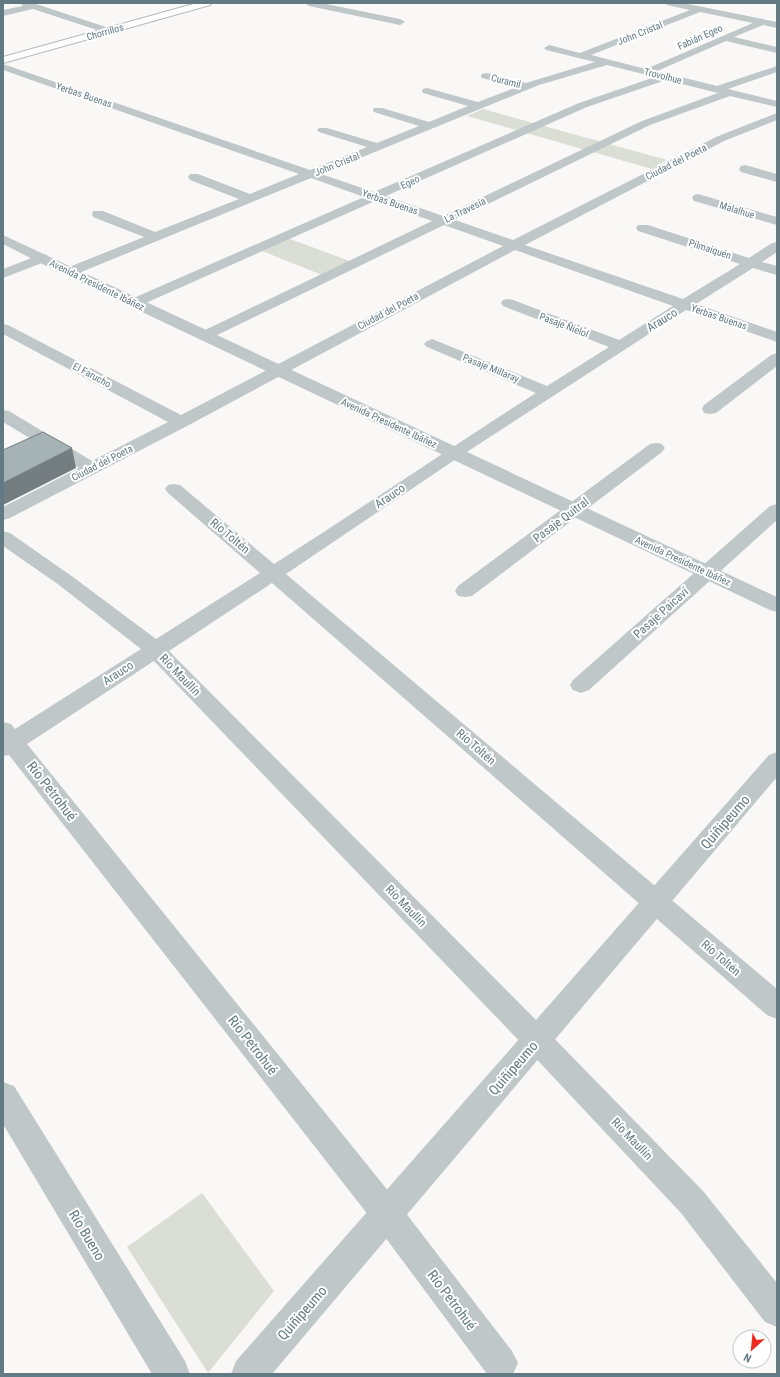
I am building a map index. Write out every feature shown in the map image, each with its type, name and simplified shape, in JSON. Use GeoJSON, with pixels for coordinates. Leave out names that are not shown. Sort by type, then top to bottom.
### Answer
{"type":"FeatureCollection","features":[{"type":"Feature","properties":{"kind":"main road","name":"Chorrillos"},"geometry":{"type":"LineString","coordinates":[[3,60],[207,3]]}},
{"type":"Feature","properties":{"kind":"street"},"geometry":{"type":"LineString","coordinates":[[309,3],[400,22]]}},
{"type":"Feature","properties":{"kind":"street"},"geometry":{"type":"LineString","coordinates":[[670,3],[777,25]]}},
{"type":"Feature","properties":{"kind":"street"},"geometry":{"type":"LineString","coordinates":[[3,13],[28,4],[109,31]]}},
{"type":"Feature","properties":{"kind":"street","name":"John Cristal"},"geometry":{"type":"LineString","coordinates":[[581,56],[699,9]]}},
{"type":"Feature","properties":{"kind":"street","name":"Fabián Egeo"},"geometry":{"type":"LineString","coordinates":[[647,72],[762,22]]}},
{"type":"Feature","properties":{"kind":"street"},"geometry":{"type":"LineString","coordinates":[[724,38],[777,50]]}},
{"type":"Feature","properties":{"kind":"street","name":"Trovolhue"},"geometry":{"type":"LineString","coordinates":[[549,48],[777,104]]}},
{"type":"Feature","properties":{"kind":"street","name":"John Cristal"},"geometry":{"type":"LineString","coordinates":[[69,272],[526,86],[607,62]]}},
{"type":"Feature","properties":{"kind":"street","name":"Yerbas Buenas"},"geometry":{"type":"LineString","coordinates":[[3,67],[777,337]]}},
{"type":"Feature","properties":{"kind":"street","name":"La Travesía"},"geometry":{"type":"LineString","coordinates":[[204,336],[646,123],[777,69]]}},
{"type":"Feature","properties":{"kind":"street","name":"Curamil"},"geometry":{"type":"LineString","coordinates":[[486,76],[526,86]]}},
{"type":"Feature","properties":{"kind":"street","name":"Egeo"},"geometry":{"type":"LineString","coordinates":[[134,303],[583,105],[665,77]]}},
{"type":"Feature","properties":{"kind":"street"},"geometry":{"type":"LineString","coordinates":[[427,91],[479,106]]}},
{"type":"Feature","properties":{"kind":"street"},"geometry":{"type":"LineString","coordinates":[[378,110],[430,126]]}},
{"type":"Feature","properties":{"kind":"street","name":"Ciudad del Poeta"},"geometry":{"type":"LineString","coordinates":[[3,514],[181,422],[514,245],[730,134],[777,116]]}},
{"type":"Feature","properties":{"kind":"street"},"geometry":{"type":"LineString","coordinates":[[323,130],[378,147]]}},
{"type":"Feature","properties":{"kind":"street"},"geometry":{"type":"LineString","coordinates":[[745,169],[777,178]]}},
{"type":"Feature","properties":{"kind":"street"},"geometry":{"type":"LineString","coordinates":[[194,177],[251,199]]}},
{"type":"Feature","properties":{"kind":"street","name":"Malalhue"},"geometry":{"type":"LineString","coordinates":[[698,198],[777,221]]}},
{"type":"Feature","properties":{"kind":"street"},"geometry":{"type":"LineString","coordinates":[[98,214],[155,237]]}},
{"type":"Feature","properties":{"kind":"street","name":"Pilmaiquén"},"geometry":{"type":"LineString","coordinates":[[643,228],[777,271]]}},
{"type":"Feature","properties":{"kind":"street","name":"Avenida Presidente Ibáñez"},"geometry":{"type":"LineString","coordinates":[[3,239],[134,303],[777,606]]}},
{"type":"Feature","properties":{"kind":"street","name":"Arauco"},"geometry":{"type":"LineString","coordinates":[[6,740],[155,649],[336,533],[453,453],[777,246]]}},
{"type":"Feature","properties":{"kind":"street"},"geometry":{"type":"LineString","coordinates":[[3,274],[42,258]]}},
{"type":"Feature","properties":{"kind":"street","name":"Pasaje Ñielol"},"geometry":{"type":"LineString","coordinates":[[508,303],[621,346]]}},
{"type":"Feature","properties":{"kind":"street","name":"El Farucho"},"geometry":{"type":"LineString","coordinates":[[3,328],[181,422]]}},
{"type":"Feature","properties":{"kind":"street","name":"Pasaje Millaray"},"geometry":{"type":"LineString","coordinates":[[432,344],[549,392]]}},
{"type":"Feature","properties":{"kind":"street"},"geometry":{"type":"LineString","coordinates":[[710,409],[777,358]]}},
{"type":"Feature","properties":{"kind":"street"},"geometry":{"type":"LineString","coordinates":[[3,415],[92,468]]}},
{"type":"Feature","properties":{"kind":"street","name":"Pasaje Quitral"},"geometry":{"type":"LineString","coordinates":[[465,591],[656,448]]}},
{"type":"Feature","properties":{"kind":"street","name":"Río Toltén"},"geometry":{"type":"LineString","coordinates":[[174,489],[777,1006]]}},
{"type":"Feature","properties":{"kind":"street","name":"Pasaje Paicaví"},"geometry":{"type":"LineString","coordinates":[[581,686],[706,572],[777,510]]}},
{"type":"Feature","properties":{"kind":"street","name":"Río Maullín"},"geometry":{"type":"LineString","coordinates":[[3,537],[66,581],[155,649],[537,1040],[692,1202],[777,1310]]}},
{"type":"Feature","properties":{"kind":"street","name":"Río Petrohué"},"geometry":{"type":"LineString","coordinates":[[6,740],[387,1214],[500,1363]]}},
{"type":"Feature","properties":{"kind":"street","name":"Quiñipeumo"},"geometry":{"type":"LineString","coordinates":[[249,1374],[777,761]]}},
{"type":"Feature","properties":{"kind":"street","name":"Río Bueno"},"geometry":{"type":"LineString","coordinates":[[3,1096],[172,1374]]}},
{"type":"Feature","properties":{"kind":"shaded area"},"geometry":{"type":"Polygon","coordinates":[[[483,109],[667,160],[652,169],[467,116],[483,109]]]}},
{"type":"Feature","properties":{"kind":"shaded area"},"geometry":{"type":"Polygon","coordinates":[[[285,237],[355,263],[327,277],[257,249],[285,237]]]}},
{"type":"Feature","properties":{"kind":"shaded area"},"geometry":{"type":"Polygon","coordinates":[[[202,1193],[274,1291],[208,1373],[127,1247],[202,1193]]]}},
{"type":"Feature","properties":{"kind":"building"},"geometry":{"type":"Polygon","coordinates":[[[43,432],[72,448],[3,483],[3,450],[43,432]]]}}]}
